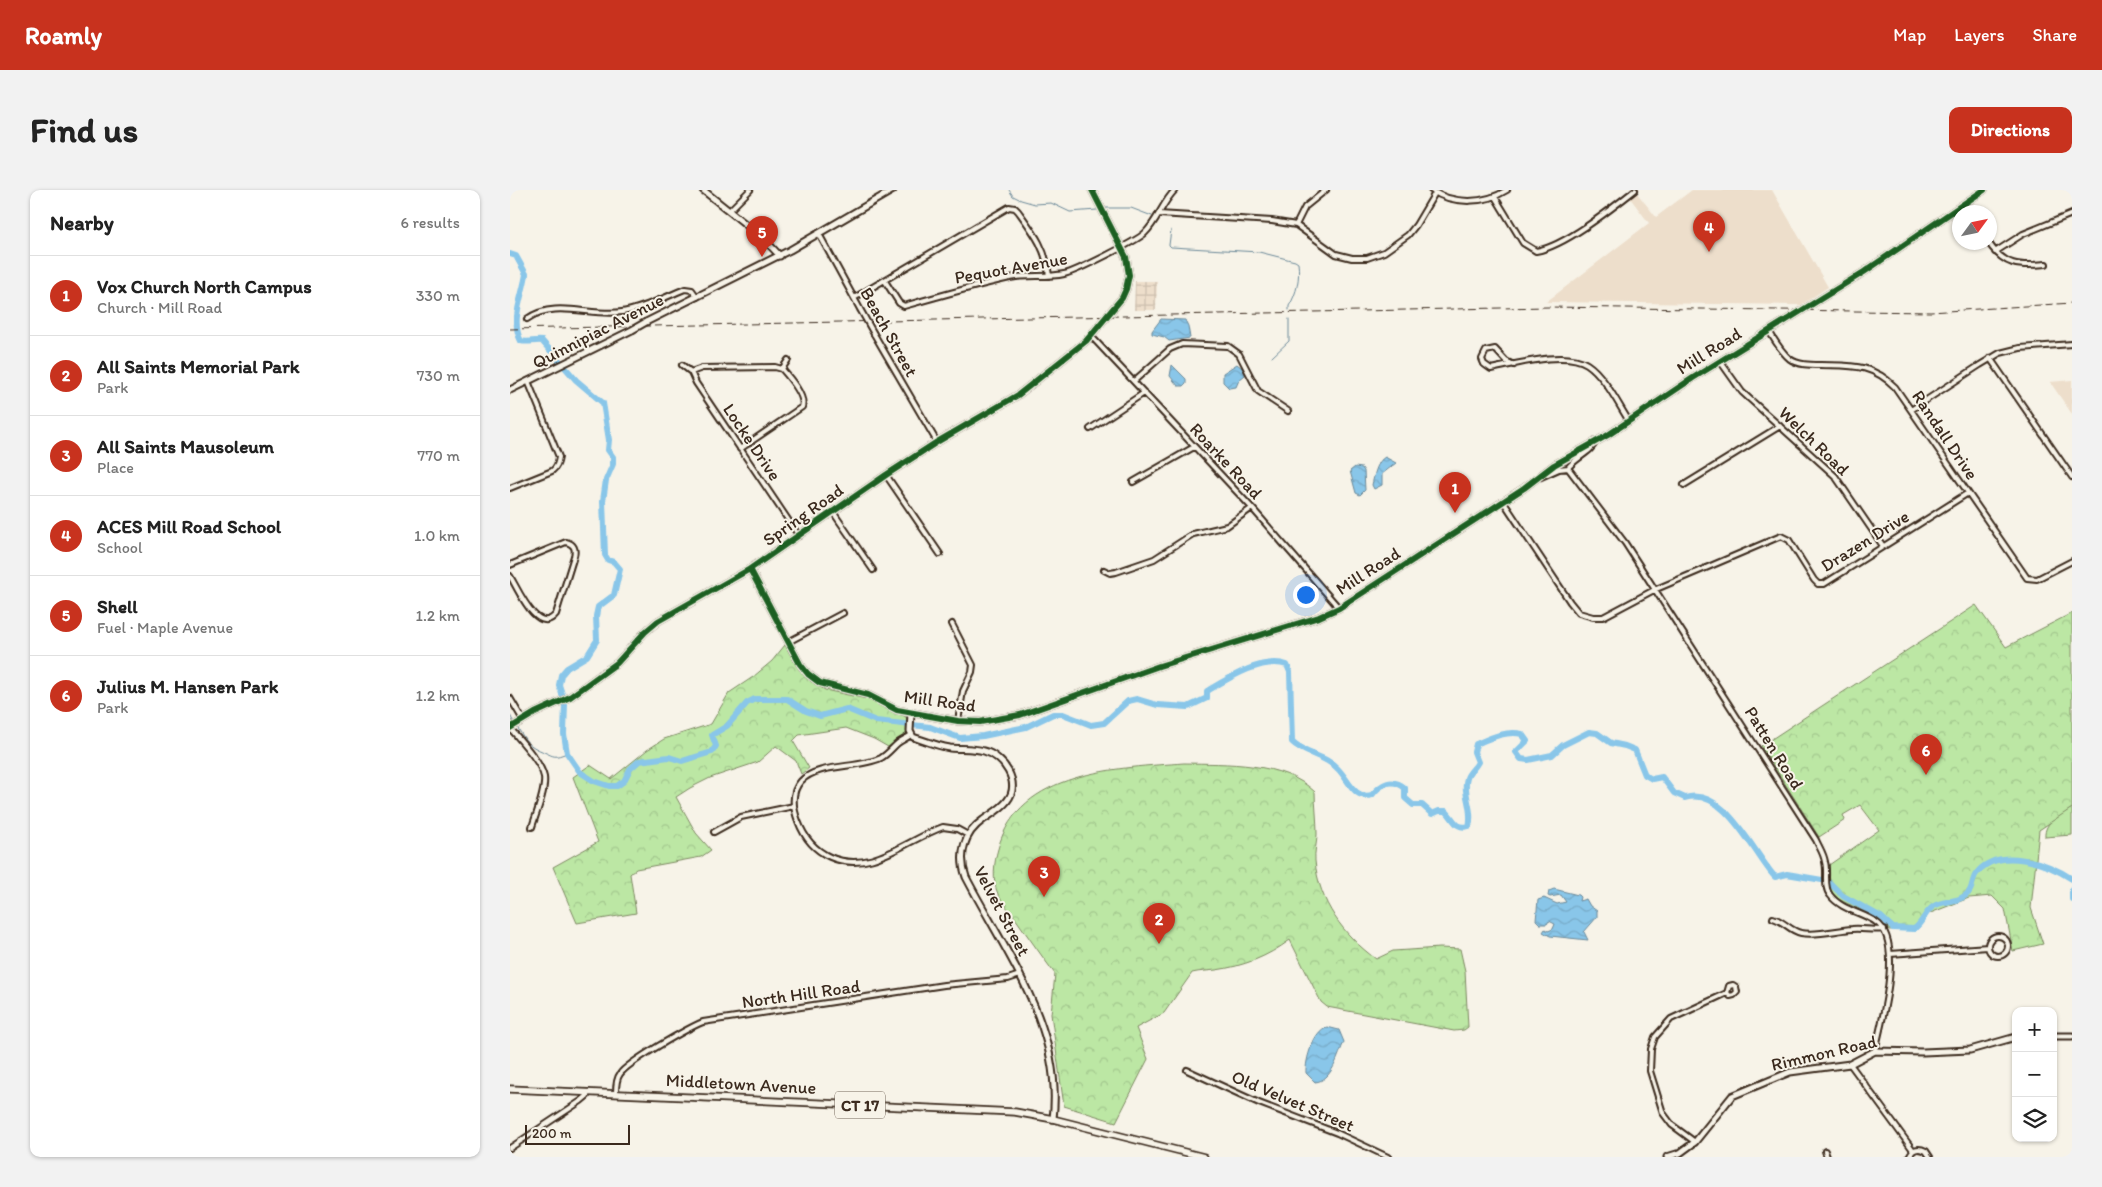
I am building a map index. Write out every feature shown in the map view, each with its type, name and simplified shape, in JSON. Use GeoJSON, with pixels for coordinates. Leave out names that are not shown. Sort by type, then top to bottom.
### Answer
{"type":"FeatureCollection","features":[{"type":"Feature","properties":{"kind":"main road","name":"Middletown Avenue"},"geometry":{"type":"LineString","coordinates":[[510,1089],[1033,1114],[1204,1157]]}},
{"type":"Feature","properties":{"kind":"street"},"geometry":{"type":"LineString","coordinates":[[703,190],[764,239],[780,256]]}},
{"type":"Feature","properties":{"kind":"street"},"geometry":{"type":"LineString","coordinates":[[729,211],[750,190]]}},
{"type":"Feature","properties":{"kind":"street","name":"Quinnipiac Avenue"},"geometry":{"type":"LineString","coordinates":[[510,390],[780,256],[893,190]]}},
{"type":"Feature","properties":{"kind":"street","name":"Spring Road"},"geometry":{"type":"LineString","coordinates":[[510,728],[567,698],[617,663],[645,632],[658,621],[750,570],[886,475],[1018,394],[1091,336],[1122,298],[1129,280],[1128,263],[1092,190]]}},
{"type":"Feature","properties":{"kind":"street","name":"Pequot Avenue"},"geometry":{"type":"LineString","coordinates":[[885,281],[900,305],[904,306],[930,297],[1013,277],[1049,276],[1071,272],[1144,234],[1159,214],[1161,206],[1175,190]]}},
{"type":"Feature","properties":{"kind":"street"},"geometry":{"type":"LineString","coordinates":[[1296,225],[1304,207],[1326,190]]}},
{"type":"Feature","properties":{"kind":"street"},"geometry":{"type":"LineString","coordinates":[[1159,214],[1272,220],[1296,225],[1336,254],[1352,258],[1367,258],[1384,252],[1408,235],[1416,225],[1433,192],[1458,200],[1474,201],[1495,197],[1506,190]]}},
{"type":"Feature","properties":{"kind":"street"},"geometry":{"type":"LineString","coordinates":[[1495,197],[1522,243],[1536,251],[1548,249],[1634,190]]}},
{"type":"Feature","properties":{"kind":"street","name":"Mill Road"},"geometry":{"type":"LineString","coordinates":[[1963,205],[1984,190]]}},
{"type":"Feature","properties":{"kind":"street"},"geometry":{"type":"LineString","coordinates":[[854,298],[1012,207],[1018,211],[1044,249],[1049,276]]}},
{"type":"Feature","properties":{"kind":"street","name":"Mill Road"},"geometry":{"type":"LineString","coordinates":[[750,570],[803,668],[820,683],[868,696],[897,710],[911,714],[958,721],[980,722],[1020,716],[1068,697],[1339,608],[1503,501],[1554,465],[1596,441],[1859,275],[1952,212]]}},
{"type":"Feature","properties":{"kind":"street"},"geometry":{"type":"LineString","coordinates":[[2046,264],[2016,264],[2000,258],[1994,252],[2023,234],[2072,214]]}},
{"type":"Feature","properties":{"kind":"street","name":"Beach Street"},"geometry":{"type":"LineString","coordinates":[[819,234],[874,334],[937,442]]}},
{"type":"Feature","properties":{"kind":"street"},"geometry":{"type":"LineString","coordinates":[[527,319],[536,313],[552,309],[621,312],[685,289],[692,290],[698,297]]}},
{"type":"Feature","properties":{"kind":"street","name":"Randall Drive"},"geometry":{"type":"LineString","coordinates":[[1769,331],[1786,356],[1794,362],[1812,365],[1856,366],[1876,372],[1895,387],[2026,578],[2037,579],[2072,560]]}},
{"type":"Feature","properties":{"kind":"street","name":"Roarke Road"},"geometry":{"type":"LineString","coordinates":[[1091,336],[1252,508],[1339,608]]}},
{"type":"Feature","properties":{"kind":"street"},"geometry":{"type":"LineString","coordinates":[[1134,381],[1170,349],[1182,344],[1228,346],[1239,354],[1258,391],[1288,411]]}},
{"type":"Feature","properties":{"kind":"street"},"geometry":{"type":"LineString","coordinates":[[1912,410],[1990,358],[2006,351],[2020,348],[2072,344]]}},
{"type":"Feature","properties":{"kind":"street"},"geometry":{"type":"LineString","coordinates":[[1514,365],[1506,361],[1495,349],[1486,351],[1482,358],[1484,364],[1491,369],[1561,358],[1582,361],[1599,375],[1629,420]]}},
{"type":"Feature","properties":{"kind":"street"},"geometry":{"type":"LineString","coordinates":[[1990,358],[2072,478]]}},
{"type":"Feature","properties":{"kind":"street"},"geometry":{"type":"LineString","coordinates":[[782,369],[788,360]]}},
{"type":"Feature","properties":{"kind":"street","name":"Welch Road"},"geometry":{"type":"LineString","coordinates":[[1720,361],[1742,392],[1836,476],[1882,546]]}},
{"type":"Feature","properties":{"kind":"street","name":"Locke Drive"},"geometry":{"type":"LineString","coordinates":[[682,365],[692,372],[696,383],[798,536]]}},
{"type":"Feature","properties":{"kind":"street"},"geometry":{"type":"LineString","coordinates":[[692,372],[702,368],[775,367],[782,369],[800,396],[803,401],[802,407],[740,449]]}},
{"type":"Feature","properties":{"kind":"street"},"geometry":{"type":"LineString","coordinates":[[510,488],[556,468],[558,463],[559,457],[528,382]]}},
{"type":"Feature","properties":{"kind":"street"},"geometry":{"type":"LineString","coordinates":[[1090,429],[1144,392]]}},
{"type":"Feature","properties":{"kind":"street"},"geometry":{"type":"LineString","coordinates":[[1684,485],[1780,426]]}},
{"type":"Feature","properties":{"kind":"street"},"geometry":{"type":"LineString","coordinates":[[1538,477],[1559,469],[1568,468],[1576,459],[1594,446],[1596,441]]}},
{"type":"Feature","properties":{"kind":"street"},"geometry":{"type":"LineString","coordinates":[[1133,482],[1194,447]]}},
{"type":"Feature","properties":{"kind":"street","name":"Patten Road"},"geometry":{"type":"LineString","coordinates":[[1568,468],[1615,528],[1816,840],[1825,860],[1828,894],[1837,903],[1877,922],[1884,929]]}},
{"type":"Feature","properties":{"kind":"street"},"geometry":{"type":"LineString","coordinates":[[886,475],[940,554]]}},
{"type":"Feature","properties":{"kind":"street","name":"Drazen Drive"},"geometry":{"type":"LineString","coordinates":[[1654,590],[1781,536],[1789,540],[1814,580],[1818,584],[1824,584],[1968,493]]}},
{"type":"Feature","properties":{"kind":"street"},"geometry":{"type":"LineString","coordinates":[[1503,501],[1570,602],[1579,612],[1593,617],[1603,616],[1654,590]]}},
{"type":"Feature","properties":{"kind":"street"},"geometry":{"type":"LineString","coordinates":[[1104,570],[1110,573],[1116,572],[1154,559],[1193,534],[1227,526],[1252,508]]}},
{"type":"Feature","properties":{"kind":"street"},"geometry":{"type":"LineString","coordinates":[[833,512],[873,570]]}},
{"type":"Feature","properties":{"kind":"street"},"geometry":{"type":"LineString","coordinates":[[510,565],[566,542],[572,544],[574,548],[574,556],[556,614],[550,620],[544,621],[536,618],[510,576]]}},
{"type":"Feature","properties":{"kind":"street"},"geometry":{"type":"LineString","coordinates":[[788,642],[843,613]]}},
{"type":"Feature","properties":{"kind":"street"},"geometry":{"type":"LineString","coordinates":[[952,624],[973,665],[963,692],[958,721]]}},
{"type":"Feature","properties":{"kind":"street"},"geometry":{"type":"LineString","coordinates":[[510,698],[523,720]]}},
{"type":"Feature","properties":{"kind":"street"},"geometry":{"type":"LineString","coordinates":[[911,714],[911,735]]}},
{"type":"Feature","properties":{"kind":"street"},"geometry":{"type":"LineString","coordinates":[[510,728],[538,764],[544,777],[541,799],[532,827]]}},
{"type":"Feature","properties":{"kind":"street"},"geometry":{"type":"LineString","coordinates":[[911,735],[940,746],[987,751],[996,756],[1006,766],[1012,780],[1009,798],[1003,806],[977,824],[968,835],[957,829],[943,827],[864,863],[839,861],[827,856],[810,843],[800,827],[794,806],[795,792],[808,775],[881,758],[911,735]]}},
{"type":"Feature","properties":{"kind":"street"},"geometry":{"type":"LineString","coordinates":[[714,832],[741,817],[794,806]]}},
{"type":"Feature","properties":{"kind":"street","name":"Velvet Street"},"geometry":{"type":"LineString","coordinates":[[968,835],[962,859],[966,877],[1035,1006],[1048,1047],[1053,1086],[1053,1119]]}},
{"type":"Feature","properties":{"kind":"street"},"geometry":{"type":"LineString","coordinates":[[1773,918],[1800,933],[1811,934],[1849,929],[1876,931],[1884,929],[1890,954],[1890,979],[1875,1052]]}},
{"type":"Feature","properties":{"kind":"street"},"geometry":{"type":"LineString","coordinates":[[1998,936],[2004,938],[2008,947],[2005,953],[1996,956],[1991,953],[1988,947],[1992,938],[1998,936]]}},
{"type":"Feature","properties":{"kind":"street"},"geometry":{"type":"LineString","coordinates":[[1890,954],[1988,947]]}},
{"type":"Feature","properties":{"kind":"street","name":"North Hill Road"},"geometry":{"type":"LineString","coordinates":[[616,1093],[618,1079],[624,1070],[703,1022],[944,985],[1008,979],[1020,975]]}},
{"type":"Feature","properties":{"kind":"street"},"geometry":{"type":"LineString","coordinates":[[1695,1142],[1672,1125],[1663,1113],[1650,1071],[1651,1049],[1655,1037],[1671,1019],[1727,993]]}},
{"type":"Feature","properties":{"kind":"street"},"geometry":{"type":"LineString","coordinates":[[2057,1036],[2072,1036]]}},
{"type":"Feature","properties":{"kind":"street","name":"Rimmon Road"},"geometry":{"type":"LineString","coordinates":[[1667,1157],[1680,1153],[1695,1142],[1725,1102],[1740,1091],[1790,1072],[1850,1064],[1875,1052],[1970,1050],[2012,1038]]}},
{"type":"Feature","properties":{"kind":"street"},"geometry":{"type":"LineString","coordinates":[[1850,1064],[1914,1150]]}},
{"type":"Feature","properties":{"kind":"street","name":"Old Velvet Street"},"geometry":{"type":"LineString","coordinates":[[1187,1070],[1259,1103],[1337,1133],[1388,1157]]}},
{"type":"Feature","properties":{"kind":"street"},"geometry":{"type":"LineString","coordinates":[[510,1148],[581,1101],[587,1096],[588,1092]]}},
{"type":"Feature","properties":{"kind":"street"},"geometry":{"type":"LineString","coordinates":[[1909,1157],[1914,1150],[1924,1149],[1930,1157]]}},
{"type":"Feature","properties":{"kind":"street"},"geometry":{"type":"LineString","coordinates":[[1825,1151],[1827,1157]]}},
{"type":"Feature","properties":{"kind":"shaded area"},"geometry":{"type":"Polygon","coordinates":[[[1692,190],[1772,190],[1828,287],[1801,305],[1546,302],[1649,223],[1630,198],[1637,193],[1656,217],[1692,190]]]}},
{"type":"Feature","properties":{"kind":"shaded area"},"geometry":{"type":"Polygon","coordinates":[[[1135,281],[1157,281],[1156,310],[1134,310],[1135,281]]]}},
{"type":"Feature","properties":{"kind":"shaded area"},"geometry":{"type":"Polygon","coordinates":[[[2072,380],[2072,414],[2050,382],[2072,380]]]}},
{"type":"Feature","properties":{"kind":"green space"},"geometry":{"type":"Polygon","coordinates":[[[1976,605],[2006,647],[2072,613],[2072,808],[2039,830],[2031,908],[2043,944],[2013,951],[2005,909],[1992,896],[1969,898],[1933,912],[1926,915],[1917,928],[1889,930],[1876,917],[1840,899],[1830,888],[1829,865],[1879,830],[1860,805],[1843,815],[1845,820],[1819,837],[1761,746],[1976,605]]]}},
{"type":"Feature","properties":{"kind":"green space"},"geometry":{"type":"Polygon","coordinates":[[[785,645],[797,667],[810,681],[825,690],[871,700],[906,717],[908,720],[906,734],[888,747],[874,739],[846,728],[799,735],[793,741],[809,768],[801,774],[796,761],[776,746],[758,762],[710,778],[690,788],[676,797],[696,833],[711,850],[701,857],[636,869],[630,874],[636,913],[577,923],[553,867],[598,842],[573,777],[590,765],[611,779],[664,739],[711,724],[729,693],[772,661],[785,645]]]}},
{"type":"Feature","properties":{"kind":"green space"},"geometry":{"type":"Polygon","coordinates":[[[1184,763],[1235,764],[1271,769],[1302,782],[1315,792],[1317,834],[1315,861],[1317,876],[1327,904],[1343,928],[1364,950],[1376,959],[1393,951],[1440,948],[1460,949],[1465,971],[1468,1027],[1464,1030],[1454,1031],[1327,1007],[1321,1002],[1290,940],[1264,956],[1246,963],[1192,973],[1164,1013],[1136,1028],[1148,1059],[1116,1122],[1064,1106],[1051,1014],[1055,974],[998,894],[994,872],[998,849],[1009,823],[1026,803],[1049,788],[1074,778],[1102,772],[1130,767],[1184,763]]]}},
{"type":"Feature","properties":{"kind":"green space"},"geometry":{"type":"Polygon","coordinates":[[[2072,808],[2072,835],[2045,837],[2045,831],[2050,823],[2072,808]]]}},
{"type":"Feature","properties":{"kind":"water"},"geometry":{"type":"Polygon","coordinates":[[[1161,319],[1185,320],[1190,338],[1169,341],[1164,337],[1152,334],[1152,331],[1161,319]]]}},
{"type":"Feature","properties":{"kind":"water"},"geometry":{"type":"Polygon","coordinates":[[[1237,364],[1242,368],[1245,375],[1239,380],[1236,387],[1229,388],[1223,382],[1223,373],[1237,364]]]}},
{"type":"Feature","properties":{"kind":"water"},"geometry":{"type":"Polygon","coordinates":[[[1172,365],[1186,379],[1186,383],[1183,386],[1178,386],[1170,376],[1172,365]]]}},
{"type":"Feature","properties":{"kind":"water"},"geometry":{"type":"Polygon","coordinates":[[[1385,457],[1396,463],[1382,474],[1382,485],[1374,489],[1372,485],[1376,469],[1385,457]]]}},
{"type":"Feature","properties":{"kind":"water"},"geometry":{"type":"Polygon","coordinates":[[[1355,467],[1362,468],[1364,471],[1365,490],[1360,495],[1356,493],[1350,471],[1355,467]]]}},
{"type":"Feature","properties":{"kind":"water"},"geometry":{"type":"Polygon","coordinates":[[[1554,889],[1578,895],[1580,897],[1579,901],[1586,899],[1590,906],[1597,911],[1597,917],[1584,932],[1588,940],[1550,936],[1543,932],[1545,929],[1548,931],[1553,929],[1555,924],[1549,921],[1547,924],[1540,924],[1536,920],[1538,900],[1544,898],[1557,904],[1566,902],[1561,895],[1548,896],[1549,891],[1554,889]]]}},
{"type":"Feature","properties":{"kind":"water"},"geometry":{"type":"Polygon","coordinates":[[[1327,1027],[1339,1030],[1344,1042],[1330,1072],[1321,1081],[1315,1082],[1306,1073],[1307,1061],[1314,1039],[1322,1029],[1327,1027]]]}},
{"type":"Feature","properties":{"kind":"waterway"},"geometry":{"type":"LineString","coordinates":[[1009,190],[1013,196],[1021,200],[1035,204],[1051,203],[1070,212],[1097,210]]}},
{"type":"Feature","properties":{"kind":"waterway"},"geometry":{"type":"LineString","coordinates":[[1105,208],[1131,208],[1152,216]]}},
{"type":"Feature","properties":{"kind":"waterway"},"geometry":{"type":"LineString","coordinates":[[1171,230],[1169,245],[1171,247],[1259,252],[1298,263],[1297,285],[1289,310]]}},
{"type":"Feature","properties":{"kind":"waterway"},"geometry":{"type":"LineString","coordinates":[[510,254],[516,256],[526,274],[517,317],[518,333],[521,341],[542,341],[576,380],[603,403],[609,440],[608,450],[613,457],[613,464],[606,480],[603,501],[605,555],[608,560],[614,562],[620,569],[614,595],[598,607],[596,616],[597,640],[587,656],[567,668],[561,675],[559,685],[565,703],[564,734],[567,753],[580,772],[594,781],[609,786],[617,786],[624,781],[630,769],[639,761],[669,757],[682,761],[712,752],[716,746],[712,735],[727,726],[747,703],[755,699],[787,699],[806,711],[820,716],[847,709],[876,721],[930,727],[960,738],[983,736],[1026,727],[1053,714],[1063,714],[1091,725],[1104,723],[1128,701],[1137,699],[1157,705],[1188,707],[1207,698],[1207,691],[1235,675],[1256,666],[1277,663],[1287,665],[1290,672],[1292,742],[1303,750],[1333,764],[1352,788],[1361,795],[1372,795],[1383,785],[1391,782],[1396,783],[1405,788],[1405,798],[1413,805],[1422,805],[1432,814],[1446,811],[1461,826],[1469,826],[1470,814],[1466,784],[1468,776],[1478,762],[1474,752],[1476,744],[1505,734],[1522,734],[1527,741],[1516,752],[1521,759],[1528,760],[1552,755],[1563,745],[1589,732],[1597,733],[1611,743],[1635,750],[1645,775],[1652,779],[1662,777],[1674,793],[1685,798],[1699,797],[1713,802],[1725,811],[1737,824],[1775,877],[1787,874],[1830,883],[1843,896],[1881,917],[1893,928],[1914,929],[1934,906],[1966,896],[1976,874],[1985,865],[1997,860],[2010,859],[2037,863],[2050,867],[2072,879]]}},
{"type":"Feature","properties":{"kind":"waterway"},"geometry":{"type":"LineString","coordinates":[[1272,357],[1289,341],[1289,319]]}},
{"type":"Feature","properties":{"kind":"waterway"},"geometry":{"type":"LineString","coordinates":[[510,715],[514,723]]}},
{"type":"Feature","properties":{"kind":"waterway"},"geometry":{"type":"LineString","coordinates":[[517,727],[528,742],[538,750],[555,756],[567,753]]}},
{"type":"Feature","properties":{"kind":"waterway"},"geometry":{"type":"LineString","coordinates":[[2072,890],[2072,899]]}},
{"type":"Feature","properties":{"kind":"railway"},"geometry":{"type":"LineString","coordinates":[[510,329],[1548,307],[1931,312],[2072,303]]}},
{"type":"Feature","properties":{"kind":"cycle path"},"geometry":{"type":"LineString","coordinates":[[510,728],[535,713],[570,697],[617,663],[645,632],[658,621],[750,569],[886,475],[937,442],[1018,395],[1086,341],[1122,298],[1129,275],[1126,257],[1092,190]]}},
{"type":"Feature","properties":{"kind":"cycle path"},"geometry":{"type":"LineString","coordinates":[[750,569],[800,664],[808,674],[820,683],[868,695],[897,710],[958,721],[980,722],[1020,715],[1159,666],[1319,617],[1339,608],[1524,488],[1554,465],[1608,435],[1693,378],[1864,272],[1984,190]]}},
{"type":"Feature","properties":{"kind":"place","name":"ACES Mill Road School"},"geometry":{"type":"Point","coordinates":[1709,252]}},
{"type":"Feature","properties":{"kind":"place","name":"Shell"},"geometry":{"type":"Point","coordinates":[762,257]}},
{"type":"Feature","properties":{"kind":"place","name":"Vox Church North Campus"},"geometry":{"type":"Point","coordinates":[1455,513]}},
{"type":"Feature","properties":{"kind":"place","name":"Julius M. Hansen Park"},"geometry":{"type":"Point","coordinates":[1926,775]}},
{"type":"Feature","properties":{"kind":"place","name":"All Saints Mausoleum"},"geometry":{"type":"Point","coordinates":[1044,897]}},
{"type":"Feature","properties":{"kind":"place","name":"All Saints Memorial Park"},"geometry":{"type":"Point","coordinates":[1159,944]}}]}
